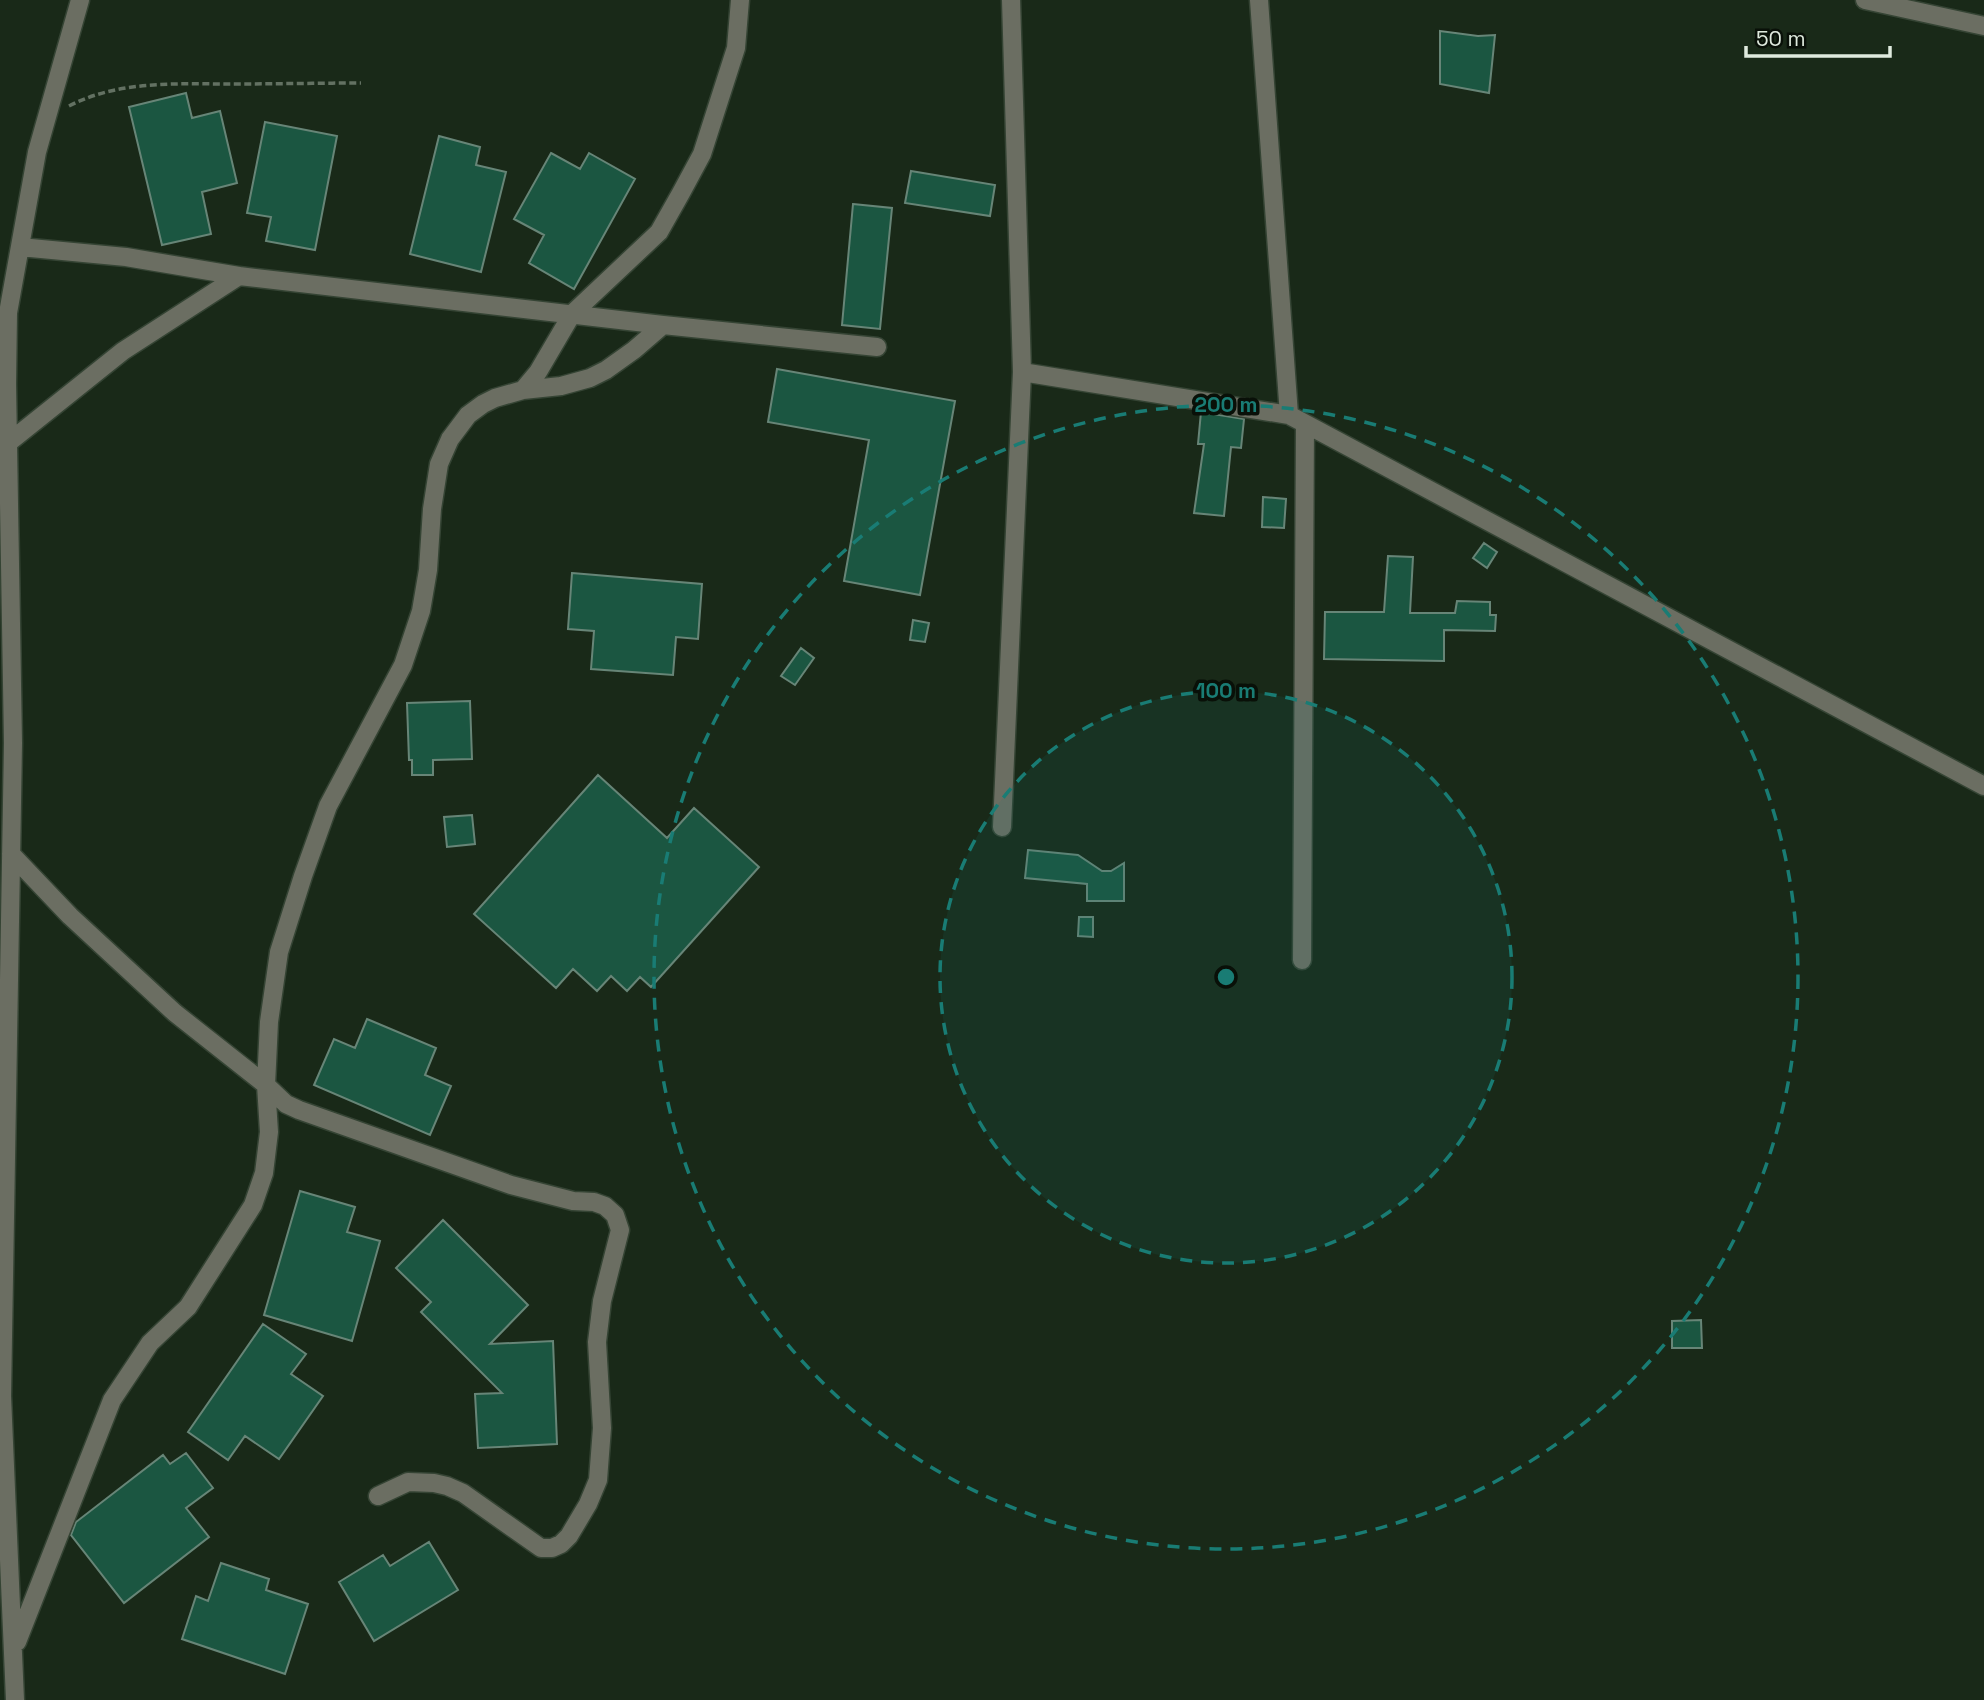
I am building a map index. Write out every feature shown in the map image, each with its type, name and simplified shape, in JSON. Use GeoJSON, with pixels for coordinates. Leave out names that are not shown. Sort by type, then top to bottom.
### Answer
{"type":"FeatureCollection","features":[{"type":"Feature","properties":{"kind":"street"},"geometry":{"type":"LineString","coordinates":[[15,1700],[1,1396],[11,854],[6,745],[8,313],[37,152],[80,0]]}},
{"type":"Feature","properties":{"kind":"street"},"geometry":{"type":"LineString","coordinates":[[523,390],[538,372],[572,314],[659,232],[702,154],[736,48],[740,0]]}},
{"type":"Feature","properties":{"kind":"street"},"geometry":{"type":"LineString","coordinates":[[1002,827],[1022,372],[1010,0]]}},
{"type":"Feature","properties":{"kind":"street"},"geometry":{"type":"LineString","coordinates":[[1259,0],[1289,415]]}},
{"type":"Feature","properties":{"kind":"street"},"geometry":{"type":"LineString","coordinates":[[1876,1],[1984,26]]}},
{"type":"Feature","properties":{"kind":"street"},"geometry":{"type":"LineString","coordinates":[[20,247],[126,257],[239,275],[663,325],[877,347]]}},
{"type":"Feature","properties":{"kind":"street"},"geometry":{"type":"LineString","coordinates":[[8,443],[123,351],[239,275]]}},
{"type":"Feature","properties":{"kind":"street"},"geometry":{"type":"LineString","coordinates":[[14,1649],[112,1400],[150,1343],[188,1307],[253,1205],[264,1173],[269,1132],[266,1085],[269,1021],[279,952],[328,806],[402,665],[421,611],[439,464],[450,439],[468,415],[483,404],[523,390],[561,386],[590,378],[634,350],[663,325]]}},
{"type":"Feature","properties":{"kind":"street"},"geometry":{"type":"LineString","coordinates":[[1022,372],[1289,415],[1984,786]]}},
{"type":"Feature","properties":{"kind":"street"},"geometry":{"type":"LineString","coordinates":[[1302,960],[1306,425]]}},
{"type":"Feature","properties":{"kind":"street"},"geometry":{"type":"LineString","coordinates":[[11,854],[70,916],[175,1013],[286,1104],[511,1185],[573,1201],[594,1202],[605,1206],[615,1215],[620,1230],[602,1301],[597,1342],[602,1428],[598,1480],[589,1504],[569,1536],[552,1548],[541,1548],[463,1493],[434,1483],[408,1482],[378,1496]]}},
{"type":"Feature","properties":{"kind":"path"},"geometry":{"type":"LineString","coordinates":[[46,120],[89,96],[137,87],[361,83]]}},
{"type":"Feature","properties":{"kind":"building"},"geometry":{"type":"Polygon","coordinates":[[[1440,31],[1478,36],[1495,35],[1489,93],[1440,84],[1440,31]]]}},
{"type":"Feature","properties":{"kind":"building"},"geometry":{"type":"Polygon","coordinates":[[[186,93],[192,118],[220,111],[237,183],[202,192],[211,234],[162,245],[129,107],[186,93]]]}},
{"type":"Feature","properties":{"kind":"building"},"geometry":{"type":"Polygon","coordinates":[[[265,122],[337,136],[315,250],[266,241],[271,217],[247,213],[265,122]]]}},
{"type":"Feature","properties":{"kind":"building"},"geometry":{"type":"Polygon","coordinates":[[[439,136],[480,147],[476,165],[506,172],[481,272],[410,254],[439,136]]]}},
{"type":"Feature","properties":{"kind":"building"},"geometry":{"type":"Polygon","coordinates":[[[551,153],[580,169],[589,153],[635,179],[574,289],[529,263],[544,235],[514,219],[551,153]]]}},
{"type":"Feature","properties":{"kind":"building"},"geometry":{"type":"Polygon","coordinates":[[[911,171],[995,185],[990,216],[905,203],[911,171]]]}},
{"type":"Feature","properties":{"kind":"building"},"geometry":{"type":"Polygon","coordinates":[[[853,204],[892,208],[880,329],[842,325],[853,204]]]}},
{"type":"Feature","properties":{"kind":"building"},"geometry":{"type":"Polygon","coordinates":[[[777,369],[955,401],[920,595],[844,581],[869,440],[768,422],[777,369]]]}},
{"type":"Feature","properties":{"kind":"building"},"geometry":{"type":"Polygon","coordinates":[[[1201,412],[1244,419],[1241,448],[1231,447],[1224,516],[1194,513],[1204,444],[1198,444],[1201,412]]]}},
{"type":"Feature","properties":{"kind":"building"},"geometry":{"type":"Polygon","coordinates":[[[1263,497],[1286,499],[1284,528],[1262,527],[1263,497]]]}},
{"type":"Feature","properties":{"kind":"building"},"geometry":{"type":"Polygon","coordinates":[[[1484,543],[1497,552],[1487,568],[1473,558],[1484,543]]]}},
{"type":"Feature","properties":{"kind":"building"},"geometry":{"type":"Polygon","coordinates":[[[1388,556],[1413,557],[1410,613],[1455,613],[1457,601],[1490,602],[1490,615],[1496,615],[1495,631],[1444,630],[1444,661],[1324,659],[1325,612],[1384,612],[1388,556]]]}},
{"type":"Feature","properties":{"kind":"building"},"geometry":{"type":"Polygon","coordinates":[[[572,573],[702,584],[698,639],[676,637],[673,675],[591,669],[594,631],[568,629],[572,573]]]}},
{"type":"Feature","properties":{"kind":"building"},"geometry":{"type":"Polygon","coordinates":[[[913,620],[929,623],[925,642],[910,640],[913,620]]]}},
{"type":"Feature","properties":{"kind":"building"},"geometry":{"type":"Polygon","coordinates":[[[801,648],[814,658],[795,685],[781,676],[801,648]]]}},
{"type":"Feature","properties":{"kind":"building"},"geometry":{"type":"Polygon","coordinates":[[[470,701],[472,759],[433,760],[433,775],[412,775],[407,703],[470,701]]]}},
{"type":"Feature","properties":{"kind":"building"},"geometry":{"type":"Polygon","coordinates":[[[598,775],[667,838],[694,808],[759,867],[651,987],[640,977],[627,991],[611,976],[597,991],[573,969],[556,988],[474,914],[598,775]]]}},
{"type":"Feature","properties":{"kind":"building"},"geometry":{"type":"Polygon","coordinates":[[[472,815],[475,844],[447,847],[444,817],[472,815]]]}},
{"type":"Feature","properties":{"kind":"building"},"geometry":{"type":"Polygon","coordinates":[[[1028,850],[1078,855],[1102,871],[1111,871],[1124,863],[1124,901],[1087,901],[1087,884],[1025,878],[1028,850]]]}},
{"type":"Feature","properties":{"kind":"building"},"geometry":{"type":"Polygon","coordinates":[[[1079,917],[1093,917],[1093,937],[1078,936],[1079,917]]]}},
{"type":"Feature","properties":{"kind":"building"},"geometry":{"type":"Polygon","coordinates":[[[367,1019],[436,1048],[425,1075],[451,1086],[430,1135],[314,1085],[334,1039],[355,1048],[367,1019]]]}},
{"type":"Feature","properties":{"kind":"building"},"geometry":{"type":"Polygon","coordinates":[[[300,1191],[355,1207],[347,1232],[380,1241],[352,1341],[264,1315],[300,1191]]]}},
{"type":"Feature","properties":{"kind":"building"},"geometry":{"type":"Polygon","coordinates":[[[443,1220],[528,1305],[490,1344],[553,1341],[557,1444],[478,1448],[475,1394],[502,1393],[421,1312],[431,1302],[396,1268],[443,1220]]]}},
{"type":"Feature","properties":{"kind":"building"},"geometry":{"type":"Polygon","coordinates":[[[1701,1320],[1702,1348],[1672,1348],[1672,1321],[1701,1320]]]}},
{"type":"Feature","properties":{"kind":"building"},"geometry":{"type":"Polygon","coordinates":[[[263,1324],[306,1354],[291,1374],[323,1396],[279,1459],[245,1436],[228,1460],[188,1432],[263,1324]]]}},
{"type":"Feature","properties":{"kind":"building"},"geometry":{"type":"Polygon","coordinates":[[[186,1453],[213,1488],[186,1508],[209,1537],[124,1603],[71,1535],[76,1522],[163,1455],[170,1464],[186,1453]]]}},
{"type":"Feature","properties":{"kind":"building"},"geometry":{"type":"Polygon","coordinates":[[[429,1542],[458,1590],[374,1641],[339,1582],[383,1555],[390,1566],[429,1542]]]}},
{"type":"Feature","properties":{"kind":"building"},"geometry":{"type":"Polygon","coordinates":[[[221,1563],[269,1579],[266,1590],[308,1604],[285,1674],[182,1639],[196,1596],[208,1601],[221,1563]]]}}]}
